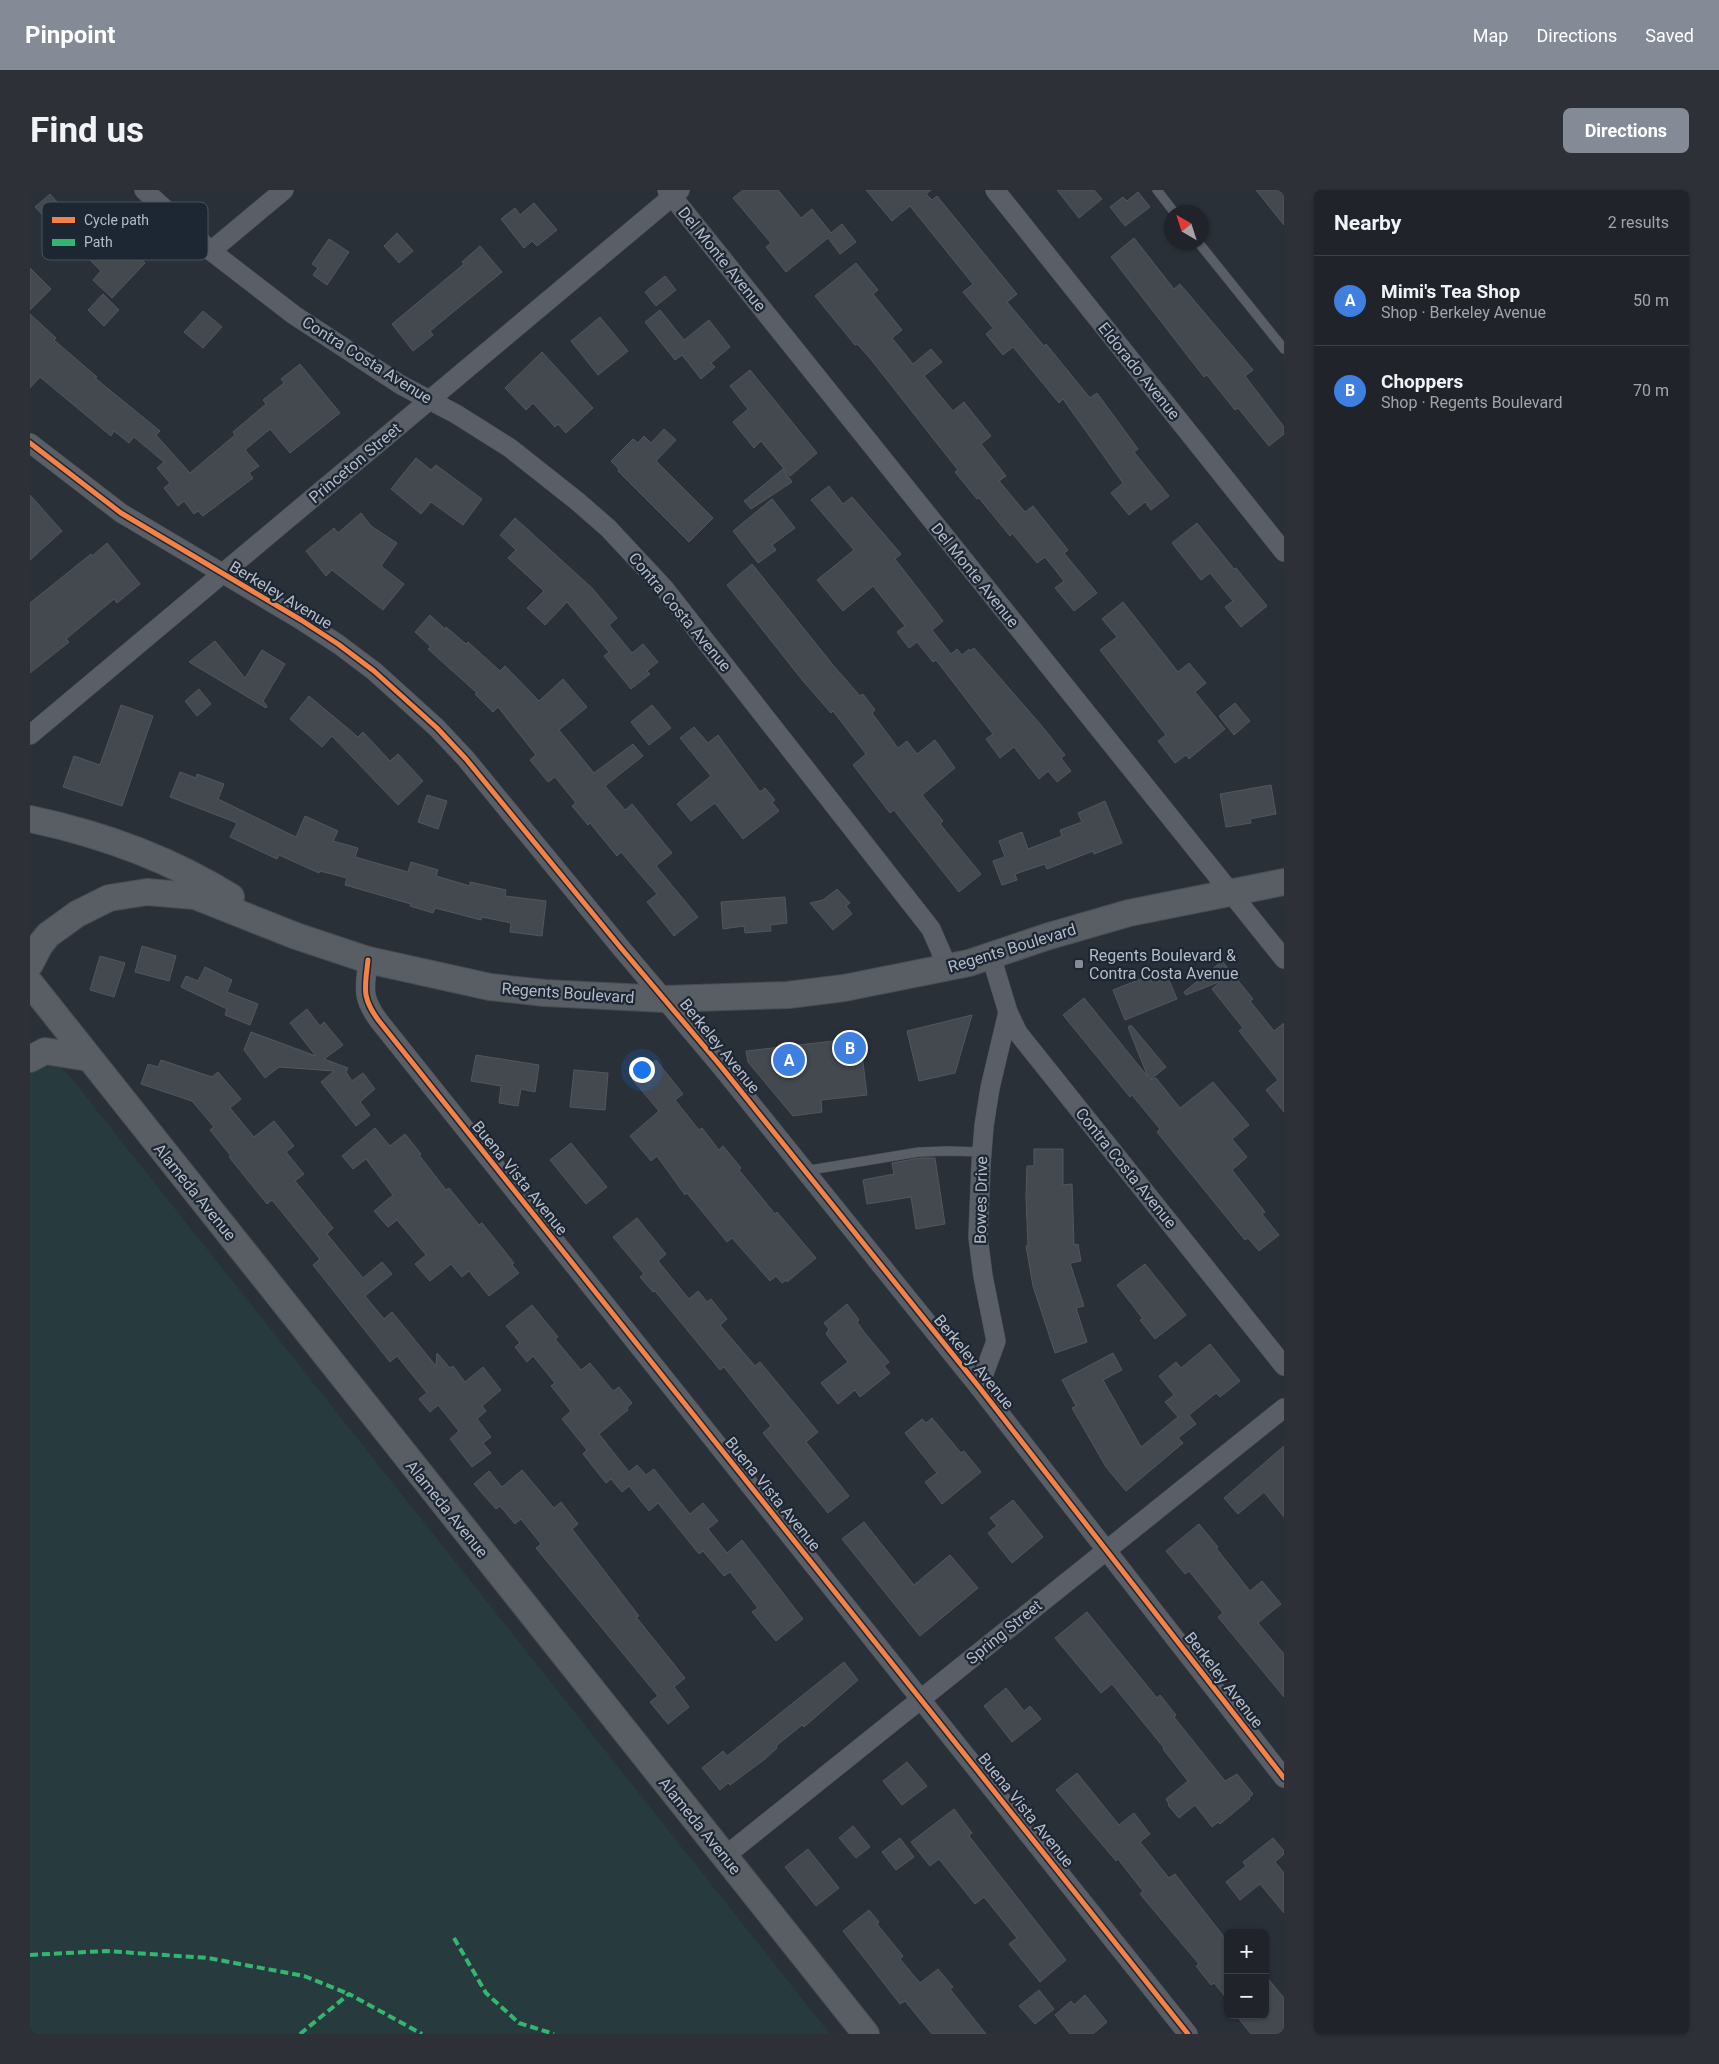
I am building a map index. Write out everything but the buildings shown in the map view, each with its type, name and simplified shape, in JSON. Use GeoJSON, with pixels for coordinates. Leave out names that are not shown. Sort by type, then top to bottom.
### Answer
{"type":"FeatureCollection","features":[{"type":"Feature","properties":{"kind":"main road"},"geometry":{"type":"LineString","coordinates":[[30,819],[75,830],[144,852],[207,881],[296,936]]}},
{"type":"Feature","properties":{"kind":"main road","name":"Regents Boulevard"},"geometry":{"type":"LineString","coordinates":[[30,964],[40,945],[48,935],[77,914],[109,898],[147,892],[196,896],[296,936],[368,960],[490,987],[546,993],[665,999],[788,995],[844,988],[948,968],[1129,913],[1284,882]]}},
{"type":"Feature","properties":{"kind":"main road","name":"Alameda Avenue"},"geometry":{"type":"LineString","coordinates":[[30,983],[866,2034]]}},
{"type":"Feature","properties":{"kind":"main road"},"geometry":{"type":"LineString","coordinates":[[30,1059],[45,1051],[88,1058]]}},
{"type":"Feature","properties":{"kind":"street","name":"Contra Costa Avenue"},"geometry":{"type":"LineString","coordinates":[[144,190],[157,202]]}},
{"type":"Feature","properties":{"kind":"street"},"geometry":{"type":"LineString","coordinates":[[211,251],[284,190]]}},
{"type":"Feature","properties":{"kind":"street","name":"Eldorado Avenue"},"geometry":{"type":"LineString","coordinates":[[995,190],[1284,552]]}},
{"type":"Feature","properties":{"kind":"street","name":"Princeton Street"},"geometry":{"type":"LineString","coordinates":[[30,735],[431,400],[673,192]]}},
{"type":"Feature","properties":{"kind":"street","name":"Del Monte Avenue"},"geometry":{"type":"LineString","coordinates":[[673,192],[1284,959]]}},
{"type":"Feature","properties":{"kind":"street","name":"Contra Costa Avenue"},"geometry":{"type":"LineString","coordinates":[[208,248],[294,315],[401,385],[431,400],[510,448],[608,528],[653,575],[931,928],[948,968]]}},
{"type":"Feature","properties":{"kind":"street","name":"Berkeley Avenue"},"geometry":{"type":"LineString","coordinates":[[30,443],[121,513],[338,644],[406,698],[437,728],[466,759],[719,1064],[979,1387],[1284,1778]]}},
{"type":"Feature","properties":{"kind":"street","name":"Contra Costa Avenue"},"geometry":{"type":"LineString","coordinates":[[991,956],[1008,1012],[1018,1033],[1284,1366]]}},
{"type":"Feature","properties":{"kind":"street","name":"Buena Vista Avenue"},"geometry":{"type":"LineString","coordinates":[[368,960],[365,992],[369,1008],[379,1022],[1188,2034]]}},
{"type":"Feature","properties":{"kind":"street","name":"Bowes Drive"},"geometry":{"type":"LineString","coordinates":[[979,1387],[996,1341],[983,1276],[978,1237],[982,1152],[990,1088],[1008,1012]]}},
{"type":"Feature","properties":{"kind":"street","name":"Spring Street"},"geometry":{"type":"LineString","coordinates":[[724,1857],[1284,1408]]}},
{"type":"Feature","properties":{"kind":"lane"},"geometry":{"type":"LineString","coordinates":[[1156,190],[1168,205]]}},
{"type":"Feature","properties":{"kind":"lane"},"geometry":{"type":"LineString","coordinates":[[1204,250],[1284,349]]}},
{"type":"Feature","properties":{"kind":"lane"},"geometry":{"type":"LineString","coordinates":[[804,1171],[919,1152],[982,1152]]}},
{"type":"Feature","properties":{"kind":"green space"},"geometry":{"type":"Polygon","coordinates":[[[47,1065],[59,1066],[68,1074],[830,2034],[30,2034],[30,1073],[35,1068],[47,1065]]]}},
{"type":"Feature","properties":{"kind":"marked path"},"geometry":{"type":"LineString","coordinates":[[454,1938],[486,1993],[519,2023],[554,2034]]}},
{"type":"Feature","properties":{"kind":"marked path"},"geometry":{"type":"LineString","coordinates":[[30,1955],[106,1951],[208,1958],[304,1976],[349,1994]]}},
{"type":"Feature","properties":{"kind":"marked path"},"geometry":{"type":"LineString","coordinates":[[300,2034],[349,1994],[422,2034]]}},
{"type":"Feature","properties":{"kind":"cycle path"},"geometry":{"type":"LineString","coordinates":[[30,443],[121,513],[338,644],[374,671],[437,728],[466,759],[719,1064],[979,1387],[1284,1778]]}},
{"type":"Feature","properties":{"kind":"cycle path"},"geometry":{"type":"LineString","coordinates":[[368,960],[366,978],[367,999],[379,1021],[1188,2034]]}},
{"type":"Feature","properties":{"kind":"place","name":"Regents Boulevard & Contra Costa Avenue"},"geometry":{"type":"Point","coordinates":[1079,964]}},
{"type":"Feature","properties":{"kind":"place","name":"Choppers"},"geometry":{"type":"Point","coordinates":[850,1048]}},
{"type":"Feature","properties":{"kind":"place","name":"Mimi's Tea Shop"},"geometry":{"type":"Point","coordinates":[789,1060]}}]}
